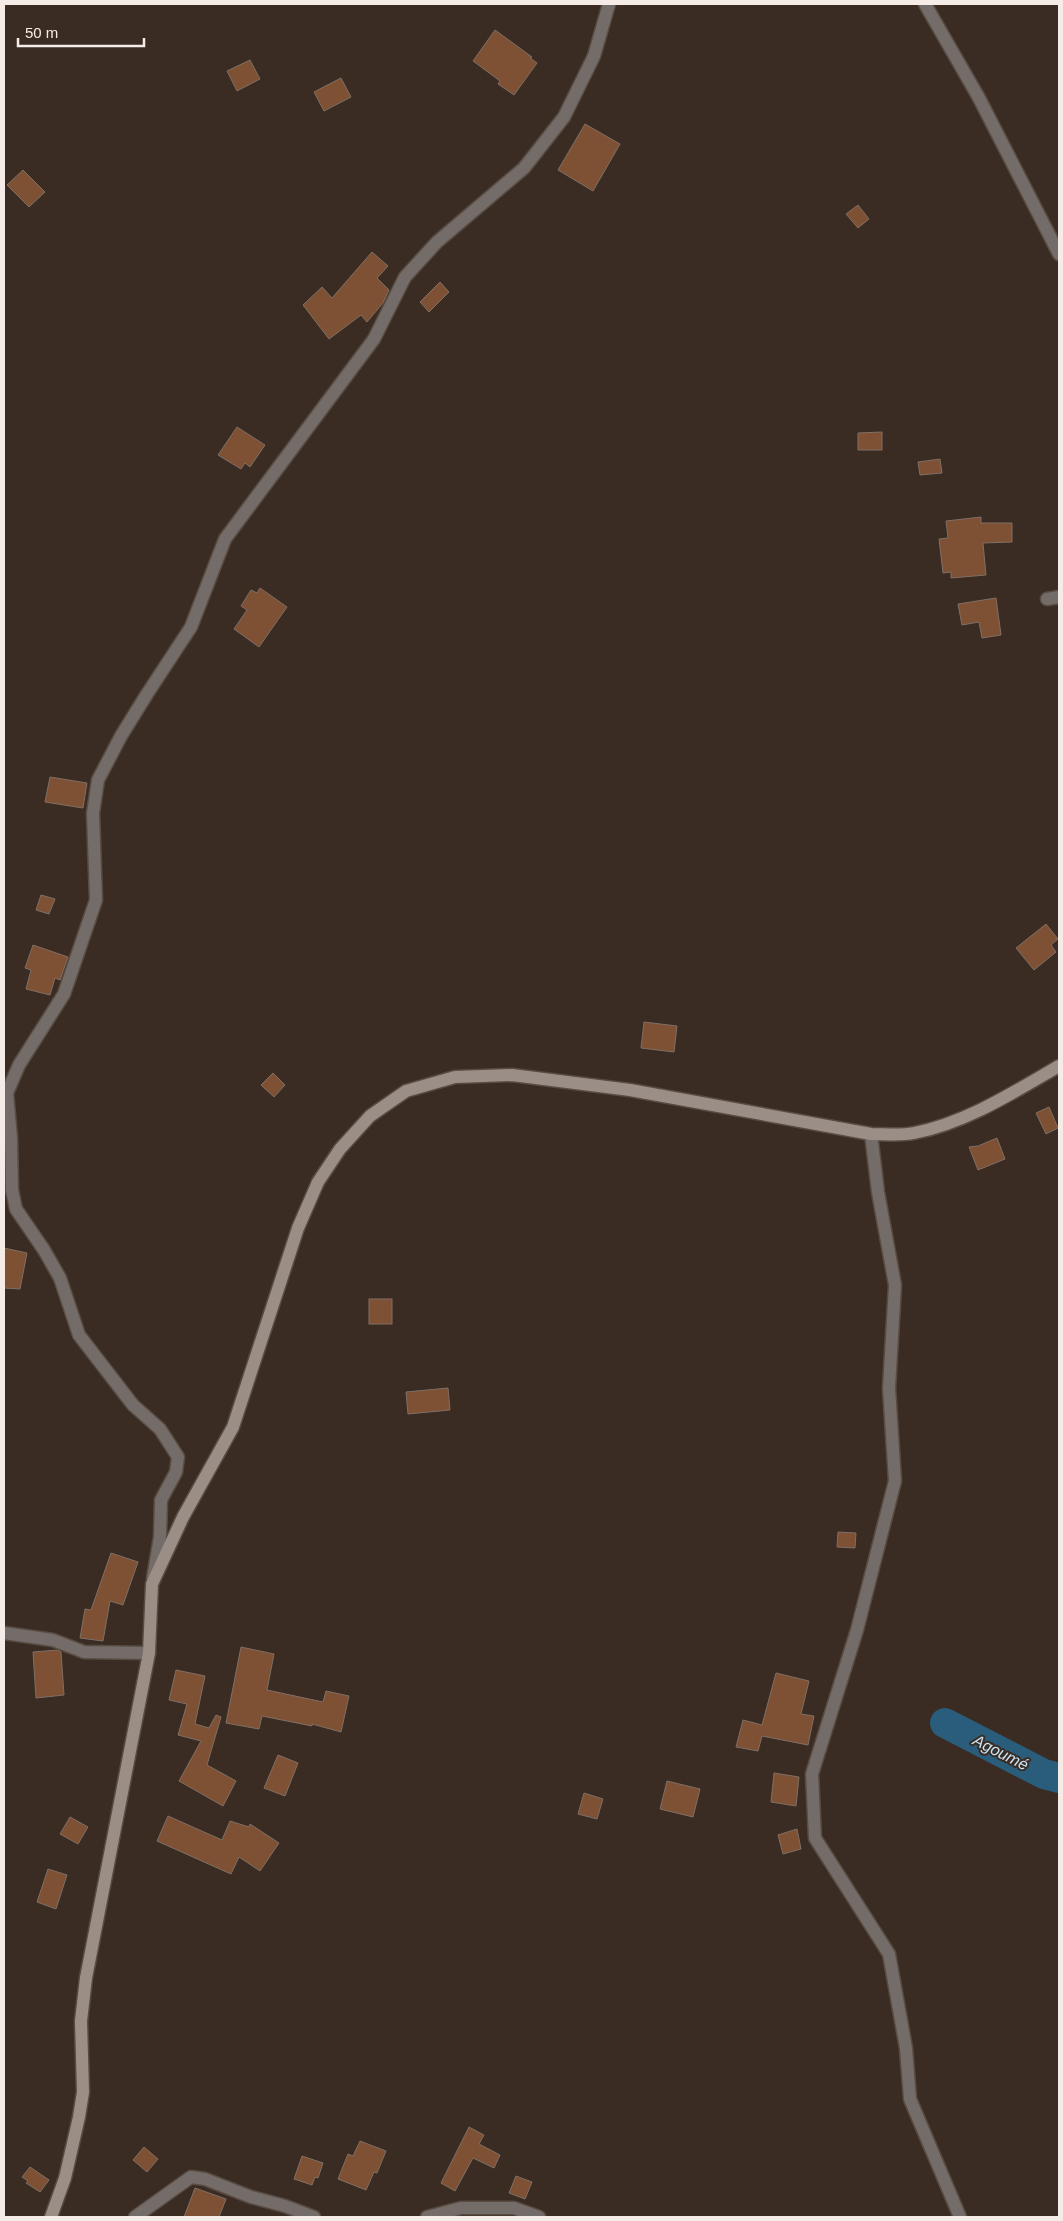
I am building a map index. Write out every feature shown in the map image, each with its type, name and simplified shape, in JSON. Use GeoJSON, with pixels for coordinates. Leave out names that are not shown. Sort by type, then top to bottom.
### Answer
{"type":"FeatureCollection","features":[{"type":"Feature","properties":{"kind":"street"},"geometry":{"type":"LineString","coordinates":[[51,2217],[64,2178],[79,2117],[83,2092],[81,2021],[86,1978],[149,1653],[152,1584],[160,1537],[161,1500],[176,1472],[178,1457],[160,1429],[133,1405],[79,1335],[60,1278],[44,1250],[16,1209],[12,1190],[11,1138],[7,1093],[19,1065],[64,994],[96,900],[93,813],[98,780],[121,736],[191,628],[226,539],[374,339],[405,277],[437,242],[524,168],[564,117],[594,56],[609,4]]}},
{"type":"Feature","properties":{"kind":"street"},"geometry":{"type":"LineString","coordinates":[[925,4],[979,98],[1059,254]]}},
{"type":"Feature","properties":{"kind":"street"},"geometry":{"type":"LineString","coordinates":[[152,1584],[183,1517],[233,1427],[298,1228],[318,1182],[340,1149],[370,1116],[406,1091],[455,1077],[512,1075],[630,1090],[872,1134],[912,1134],[950,1124],[1013,1093],[1059,1066]]}},
{"type":"Feature","properties":{"kind":"street"},"geometry":{"type":"LineString","coordinates":[[872,1134],[878,1192],[895,1285],[890,1388],[895,1481],[857,1630],[812,1774],[816,1838],[889,1954],[906,2048],[910,2099],[960,2217]]}},
{"type":"Feature","properties":{"kind":"street"},"geometry":{"type":"LineString","coordinates":[[4,1633],[53,1640],[84,1652],[149,1653]]}},
{"type":"Feature","properties":{"kind":"street"},"geometry":{"type":"LineString","coordinates":[[135,2217],[191,2178],[205,2179],[251,2197],[314,2217]]}},
{"type":"Feature","properties":{"kind":"street"},"geometry":{"type":"LineString","coordinates":[[427,2217],[461,2208],[514,2208],[539,2217]]}},
{"type":"Feature","properties":{"kind":"building"},"geometry":{"type":"Polygon","coordinates":[[[495,30],[532,57],[530,58],[537,63],[514,95],[498,84],[500,81],[473,61],[495,30]]]}},
{"type":"Feature","properties":{"kind":"building"},"geometry":{"type":"Polygon","coordinates":[[[250,60],[260,79],[237,91],[227,71],[250,60]]]}},
{"type":"Feature","properties":{"kind":"building"},"geometry":{"type":"Polygon","coordinates":[[[341,78],[351,97],[324,111],[314,92],[341,78]]]}},
{"type":"Feature","properties":{"kind":"building"},"geometry":{"type":"Polygon","coordinates":[[[585,124],[620,144],[593,191],[558,170],[585,124]]]}},
{"type":"Feature","properties":{"kind":"building"},"geometry":{"type":"Polygon","coordinates":[[[23,170],[45,192],[29,207],[7,185],[23,170]]]}},
{"type":"Feature","properties":{"kind":"building"},"geometry":{"type":"Polygon","coordinates":[[[858,205],[869,219],[858,228],[846,214],[858,205]]]}},
{"type":"Feature","properties":{"kind":"building"},"geometry":{"type":"Polygon","coordinates":[[[372,252],[388,266],[377,278],[389,290],[383,303],[367,322],[361,315],[329,339],[303,305],[322,287],[332,298],[372,252]]]}},
{"type":"Feature","properties":{"kind":"building"},"geometry":{"type":"Polygon","coordinates":[[[440,282],[449,292],[429,312],[420,302],[440,282]]]}},
{"type":"Feature","properties":{"kind":"building"},"geometry":{"type":"Polygon","coordinates":[[[237,427],[265,445],[250,467],[245,463],[241,469],[218,455],[237,427]]]}},
{"type":"Feature","properties":{"kind":"building"},"geometry":{"type":"Polygon","coordinates":[[[882,432],[882,450],[858,450],[858,433],[882,432]]]}},
{"type":"Feature","properties":{"kind":"building"},"geometry":{"type":"Polygon","coordinates":[[[940,459],[942,473],[920,475],[918,462],[940,459]]]}},
{"type":"Feature","properties":{"kind":"building"},"geometry":{"type":"Polygon","coordinates":[[[981,517],[981,523],[1012,523],[1012,542],[983,543],[986,575],[951,578],[951,572],[943,573],[939,539],[948,538],[946,521],[981,517]]]}},
{"type":"Feature","properties":{"kind":"building"},"geometry":{"type":"Polygon","coordinates":[[[260,588],[287,607],[259,647],[234,629],[247,610],[241,606],[251,590],[257,593],[260,588]]]}},
{"type":"Feature","properties":{"kind":"building"},"geometry":{"type":"Polygon","coordinates":[[[996,598],[1001,635],[982,638],[979,622],[962,625],[958,604],[996,598]]]}},
{"type":"Feature","properties":{"kind":"building"},"geometry":{"type":"Polygon","coordinates":[[[50,777],[87,783],[83,808],[45,802],[50,777]]]}},
{"type":"Feature","properties":{"kind":"building"},"geometry":{"type":"Polygon","coordinates":[[[41,895],[55,899],[49,914],[36,910],[41,895]]]}},
{"type":"Feature","properties":{"kind":"building"},"geometry":{"type":"Polygon","coordinates":[[[1046,924],[1058,939],[1051,945],[1056,952],[1034,970],[1016,948],[1046,924]]]}},
{"type":"Feature","properties":{"kind":"building"},"geometry":{"type":"Polygon","coordinates":[[[33,945],[68,957],[60,980],[55,978],[50,995],[26,989],[31,970],[25,968],[33,945]]]}},
{"type":"Feature","properties":{"kind":"building"},"geometry":{"type":"Polygon","coordinates":[[[644,1022],[677,1026],[674,1052],[641,1048],[644,1022]]]}},
{"type":"Feature","properties":{"kind":"building"},"geometry":{"type":"Polygon","coordinates":[[[273,1073],[285,1085],[274,1097],[261,1085],[273,1073]]]}},
{"type":"Feature","properties":{"kind":"building"},"geometry":{"type":"Polygon","coordinates":[[[1049,1107],[1058,1128],[1046,1134],[1036,1113],[1049,1107]]]}},
{"type":"Feature","properties":{"kind":"building"},"geometry":{"type":"Polygon","coordinates":[[[997,1138],[1005,1159],[978,1170],[969,1147],[978,1146],[997,1138]]]}},
{"type":"Feature","properties":{"kind":"building"},"geometry":{"type":"Polygon","coordinates":[[[4,1248],[27,1253],[20,1289],[4,1288],[4,1248]]]}},
{"type":"Feature","properties":{"kind":"building"},"geometry":{"type":"Polygon","coordinates":[[[369,1299],[392,1299],[392,1324],[369,1324],[369,1299]]]}},
{"type":"Feature","properties":{"kind":"building"},"geometry":{"type":"Polygon","coordinates":[[[448,1388],[450,1410],[408,1414],[406,1392],[448,1388]]]}},
{"type":"Feature","properties":{"kind":"building"},"geometry":{"type":"Polygon","coordinates":[[[838,1532],[856,1533],[855,1548],[837,1547],[838,1532]]]}},
{"type":"Feature","properties":{"kind":"building"},"geometry":{"type":"Polygon","coordinates":[[[111,1553],[138,1562],[123,1605],[110,1601],[103,1641],[80,1638],[85,1609],[91,1610],[111,1553]]]}},
{"type":"Feature","properties":{"kind":"building"},"geometry":{"type":"Polygon","coordinates":[[[241,1647],[274,1654],[267,1690],[323,1702],[326,1691],[349,1696],[341,1732],[312,1724],[312,1726],[262,1716],[259,1729],[226,1723],[241,1647]]]}},
{"type":"Feature","properties":{"kind":"building"},"geometry":{"type":"Polygon","coordinates":[[[58,1650],[61,1652],[64,1695],[36,1698],[33,1652],[58,1650]]]}},
{"type":"Feature","properties":{"kind":"building"},"geometry":{"type":"Polygon","coordinates":[[[176,1670],[205,1676],[195,1724],[209,1728],[216,1715],[221,1717],[207,1765],[236,1781],[223,1806],[179,1781],[201,1741],[178,1735],[187,1704],[169,1700],[176,1670]]]}},
{"type":"Feature","properties":{"kind":"building"},"geometry":{"type":"Polygon","coordinates":[[[776,1673],[809,1681],[801,1714],[814,1716],[808,1745],[762,1736],[758,1751],[736,1747],[743,1720],[762,1725],[776,1673]]]}},
{"type":"Feature","properties":{"kind":"building"},"geometry":{"type":"Polygon","coordinates":[[[278,1755],[298,1763],[285,1796],[264,1788],[278,1755]]]}},
{"type":"Feature","properties":{"kind":"building"},"geometry":{"type":"Polygon","coordinates":[[[774,1773],[799,1777],[796,1806],[771,1802],[774,1773]]]}},
{"type":"Feature","properties":{"kind":"building"},"geometry":{"type":"Polygon","coordinates":[[[667,1781],[700,1789],[693,1817],[660,1809],[667,1781]]]}},
{"type":"Feature","properties":{"kind":"building"},"geometry":{"type":"Polygon","coordinates":[[[584,1793],[603,1799],[597,1819],[578,1814],[584,1793]]]}},
{"type":"Feature","properties":{"kind":"building"},"geometry":{"type":"Polygon","coordinates":[[[168,1816],[222,1840],[230,1821],[249,1827],[250,1824],[279,1843],[260,1871],[239,1857],[231,1874],[157,1841],[168,1816]]]}},
{"type":"Feature","properties":{"kind":"building"},"geometry":{"type":"Polygon","coordinates":[[[70,1817],[88,1827],[78,1844],[60,1834],[70,1817]]]}},
{"type":"Feature","properties":{"kind":"building"},"geometry":{"type":"Polygon","coordinates":[[[797,1829],[801,1849],[783,1854],[778,1835],[797,1829]]]}},
{"type":"Feature","properties":{"kind":"building"},"geometry":{"type":"Polygon","coordinates":[[[48,1869],[67,1875],[56,1909],[37,1902],[48,1869]]]}},
{"type":"Feature","properties":{"kind":"building"},"geometry":{"type":"Polygon","coordinates":[[[469,2127],[484,2135],[479,2144],[500,2155],[494,2168],[473,2158],[455,2191],[441,2183],[469,2127]]]}},
{"type":"Feature","properties":{"kind":"building"},"geometry":{"type":"Polygon","coordinates":[[[360,2141],[386,2151],[377,2173],[374,2172],[366,2190],[338,2179],[348,2154],[353,2156],[360,2141]]]}},
{"type":"Feature","properties":{"kind":"building"},"geometry":{"type":"Polygon","coordinates":[[[144,2147],[158,2159],[147,2172],[133,2160],[144,2147]]]}},
{"type":"Feature","properties":{"kind":"building"},"geometry":{"type":"Polygon","coordinates":[[[302,2156],[323,2163],[318,2178],[315,2177],[312,2185],[294,2179],[302,2156]]]}},
{"type":"Feature","properties":{"kind":"building"},"geometry":{"type":"Polygon","coordinates":[[[30,2167],[49,2180],[40,2192],[26,2183],[28,2181],[22,2177],[30,2167]]]}},
{"type":"Feature","properties":{"kind":"building"},"geometry":{"type":"Polygon","coordinates":[[[516,2176],[532,2182],[525,2199],[509,2193],[516,2176]]]}},
{"type":"Feature","properties":{"kind":"building"},"geometry":{"type":"Polygon","coordinates":[[[195,2188],[226,2199],[219,2217],[184,2217],[195,2188]]]}},
{"type":"Feature","properties":{"kind":"waterway","name":"Agoumé"},"geometry":{"type":"LineString","coordinates":[[945,1723],[1044,1774],[1059,1778]]}}]}
